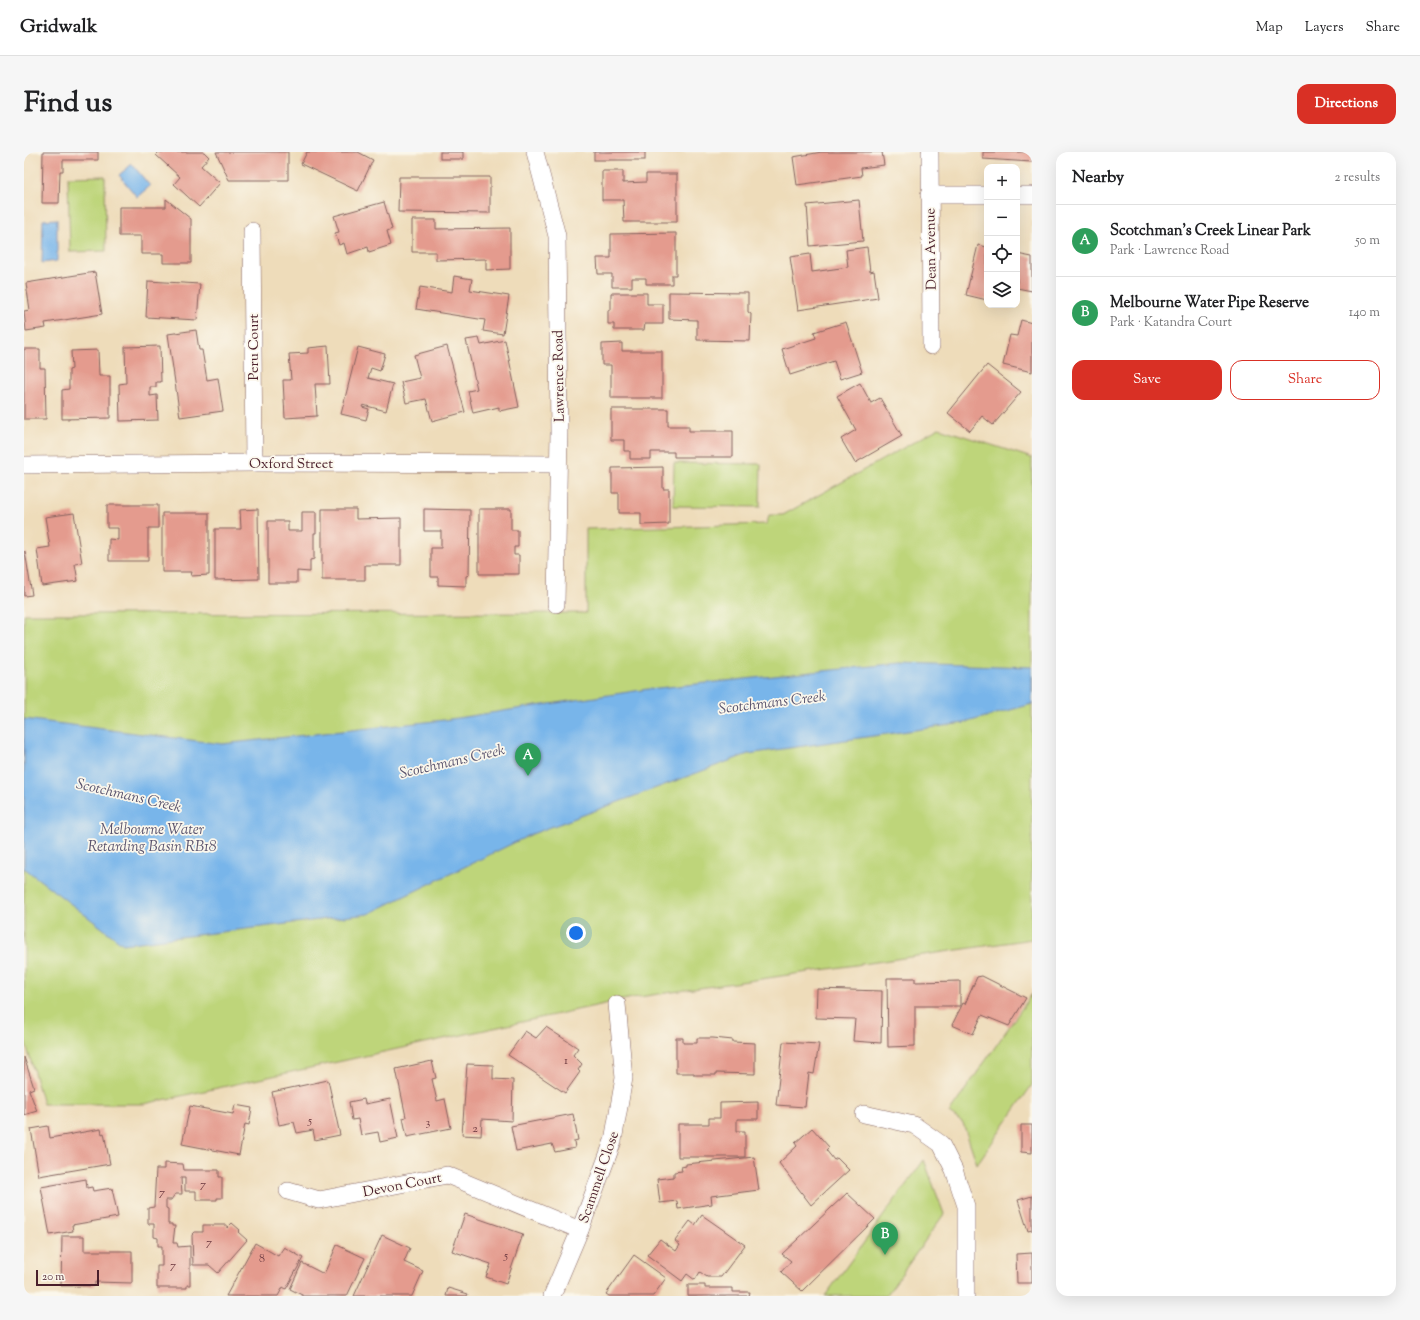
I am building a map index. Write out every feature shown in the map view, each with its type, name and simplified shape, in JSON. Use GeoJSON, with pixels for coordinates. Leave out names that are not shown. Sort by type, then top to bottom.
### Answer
{"type":"FeatureCollection","features":[{"type":"Feature","properties":{"kind":"street","name":"Lawrence Road"},"geometry":{"type":"LineString","coordinates":[[535,152],[557,236],[559,432],[557,464],[556,604]]}},
{"type":"Feature","properties":{"kind":"street","name":"Dean Avenue"},"geometry":{"type":"LineString","coordinates":[[930,152],[929,195],[931,346]]}},
{"type":"Feature","properties":{"kind":"street"},"geometry":{"type":"LineString","coordinates":[[929,195],[984,195]]}},
{"type":"Feature","properties":{"kind":"street"},"geometry":{"type":"LineString","coordinates":[[1020,195],[1032,195]]}},
{"type":"Feature","properties":{"kind":"street","name":"Peru Court"},"geometry":{"type":"LineString","coordinates":[[252,231],[254,463]]}},
{"type":"Feature","properties":{"kind":"street","name":"Oxford Street"},"geometry":{"type":"LineString","coordinates":[[24,465],[254,463],[557,464]]}},
{"type":"Feature","properties":{"kind":"street","name":"Scammell Close"},"geometry":{"type":"LineString","coordinates":[[552,1296],[580,1230],[614,1141],[624,1078],[617,1004]]}},
{"type":"Feature","properties":{"kind":"street"},"geometry":{"type":"LineString","coordinates":[[864,1114],[914,1125],[941,1144],[954,1170],[966,1206],[966,1296]]}},
{"type":"Feature","properties":{"kind":"street","name":"Devon Court"},"geometry":{"type":"LineString","coordinates":[[288,1191],[319,1200],[448,1175],[580,1230]]}},
{"type":"Feature","properties":{"kind":"green space"},"geometry":{"type":"Polygon","coordinates":[[[105,176],[106,251],[70,252],[68,177],[105,176]]]}},
{"type":"Feature","properties":{"kind":"green space"},"geometry":{"type":"Polygon","coordinates":[[[939,428],[1032,458],[1032,939],[632,998],[144,1104],[43,1104],[24,1037],[24,614],[586,613],[586,529],[767,524],[769,515],[783,515],[939,428]]]}},
{"type":"Feature","properties":{"kind":"green space"},"geometry":{"type":"Polygon","coordinates":[[[674,463],[761,464],[760,507],[673,506],[674,463]]]}},
{"type":"Feature","properties":{"kind":"green space"},"geometry":{"type":"Polygon","coordinates":[[[1032,994],[1032,1085],[977,1164],[963,1123],[949,1113],[1032,994]]]}},
{"type":"Feature","properties":{"kind":"green space"},"geometry":{"type":"Polygon","coordinates":[[[924,1160],[944,1214],[886,1296],[825,1296],[924,1160]]]}},
{"type":"Feature","properties":{"kind":"water"},"geometry":{"type":"Polygon","coordinates":[[[132,164],[150,186],[137,197],[119,175],[132,164]]]}},
{"type":"Feature","properties":{"kind":"water"},"geometry":{"type":"Polygon","coordinates":[[[57,219],[57,261],[42,263],[43,220],[57,219]]]}},
{"type":"Feature","properties":{"kind":"water","name":"Melbourne Water Retarding Basin RB18"},"geometry":{"type":"Polygon","coordinates":[[[900,663],[1032,667],[1032,704],[964,723],[748,754],[532,834],[368,914],[123,944],[24,868],[24,719],[222,744],[444,720],[648,689],[900,663]]]}},
{"type":"Feature","properties":{"kind":"building"},"geometry":{"type":"Polygon","coordinates":[[[43,152],[98,152],[98,160],[63,160],[63,171],[60,171],[59,203],[42,203],[43,152]]]}},
{"type":"Feature","properties":{"kind":"building"},"geometry":{"type":"Polygon","coordinates":[[[159,152],[204,152],[209,157],[201,166],[220,183],[199,207],[174,184],[180,177],[156,155],[159,152]]]}},
{"type":"Feature","properties":{"kind":"building"},"geometry":{"type":"Polygon","coordinates":[[[216,152],[288,152],[288,180],[229,180],[216,152]]]}},
{"type":"Feature","properties":{"kind":"building"},"geometry":{"type":"Polygon","coordinates":[[[307,152],[358,152],[373,160],[358,191],[301,164],[307,152]]]}},
{"type":"Feature","properties":{"kind":"building"},"geometry":{"type":"Polygon","coordinates":[[[440,152],[463,152],[463,159],[440,159],[440,152]]]}},
{"type":"Feature","properties":{"kind":"building"},"geometry":{"type":"Polygon","coordinates":[[[594,152],[645,152],[645,160],[594,160],[594,152]]]}},
{"type":"Feature","properties":{"kind":"building"},"geometry":{"type":"Polygon","coordinates":[[[822,152],[882,152],[884,165],[861,168],[862,176],[797,185],[793,157],[822,152]]]}},
{"type":"Feature","properties":{"kind":"building"},"geometry":{"type":"Polygon","coordinates":[[[983,152],[1032,152],[1032,162],[983,159],[983,152]]]}},
{"type":"Feature","properties":{"kind":"building"},"geometry":{"type":"Polygon","coordinates":[[[602,171],[623,171],[623,183],[646,182],[646,174],[677,174],[677,222],[624,222],[623,200],[602,200],[602,171]]]}},
{"type":"Feature","properties":{"kind":"building"},"geometry":{"type":"Polygon","coordinates":[[[399,177],[490,177],[490,213],[398,212],[399,177]]]}},
{"type":"Feature","properties":{"kind":"building"},"geometry":{"type":"Polygon","coordinates":[[[166,199],[191,219],[191,263],[163,263],[163,254],[141,254],[141,236],[119,236],[119,207],[166,207],[166,199]]]}},
{"type":"Feature","properties":{"kind":"building"},"geometry":{"type":"Polygon","coordinates":[[[859,200],[863,241],[810,246],[807,205],[859,200]]]}},
{"type":"Feature","properties":{"kind":"building"},"geometry":{"type":"Polygon","coordinates":[[[384,202],[392,229],[387,231],[391,245],[369,252],[368,247],[347,254],[344,243],[339,245],[335,233],[339,232],[334,216],[384,202]]]}},
{"type":"Feature","properties":{"kind":"building"},"geometry":{"type":"Polygon","coordinates":[[[412,220],[436,220],[436,229],[510,228],[510,269],[486,270],[486,259],[436,260],[436,252],[412,252],[412,220]]]}},
{"type":"Feature","properties":{"kind":"building"},"geometry":{"type":"Polygon","coordinates":[[[676,233],[676,275],[672,275],[672,284],[646,284],[646,278],[632,278],[632,287],[612,287],[612,274],[598,274],[597,258],[611,258],[611,234],[676,233]]]}},
{"type":"Feature","properties":{"kind":"building"},"geometry":{"type":"Polygon","coordinates":[[[978,245],[984,246],[984,299],[966,295],[978,245]]]}},
{"type":"Feature","properties":{"kind":"building"},"geometry":{"type":"Polygon","coordinates":[[[867,247],[870,272],[874,271],[878,298],[798,310],[790,257],[810,254],[812,272],[848,267],[846,250],[867,247]]]}},
{"type":"Feature","properties":{"kind":"building"},"geometry":{"type":"Polygon","coordinates":[[[1020,255],[1032,257],[1032,291],[1020,289],[1020,255]]]}},
{"type":"Feature","properties":{"kind":"building"},"geometry":{"type":"Polygon","coordinates":[[[95,272],[102,314],[45,323],[46,328],[26,331],[24,311],[30,310],[26,283],[95,272]]]}},
{"type":"Feature","properties":{"kind":"building"},"geometry":{"type":"Polygon","coordinates":[[[454,276],[472,279],[470,290],[509,296],[503,334],[483,331],[485,320],[416,309],[420,287],[452,292],[454,276]]]}},
{"type":"Feature","properties":{"kind":"building"},"geometry":{"type":"Polygon","coordinates":[[[148,281],[200,284],[197,320],[146,317],[148,281]]]}},
{"type":"Feature","properties":{"kind":"building"},"geometry":{"type":"Polygon","coordinates":[[[669,292],[748,293],[748,312],[751,314],[750,341],[697,340],[697,320],[669,319],[669,292]]]}},
{"type":"Feature","properties":{"kind":"building"},"geometry":{"type":"Polygon","coordinates":[[[611,293],[647,293],[647,304],[663,304],[663,324],[645,324],[644,330],[614,330],[614,324],[608,324],[608,310],[611,310],[611,293]]]}},
{"type":"Feature","properties":{"kind":"building"},"geometry":{"type":"Polygon","coordinates":[[[1021,320],[1032,323],[1032,372],[1003,365],[1010,335],[1017,336],[1021,320]]]}},
{"type":"Feature","properties":{"kind":"building"},"geometry":{"type":"Polygon","coordinates":[[[846,322],[862,372],[840,379],[834,361],[790,375],[782,349],[816,338],[814,332],[846,322]]]}},
{"type":"Feature","properties":{"kind":"building"},"geometry":{"type":"Polygon","coordinates":[[[196,330],[199,350],[202,350],[207,380],[218,378],[223,411],[180,417],[168,334],[196,330]]]}},
{"type":"Feature","properties":{"kind":"building"},"geometry":{"type":"Polygon","coordinates":[[[479,338],[481,345],[505,340],[519,407],[499,411],[499,407],[473,413],[468,391],[477,389],[466,340],[479,338]]]}},
{"type":"Feature","properties":{"kind":"building"},"geometry":{"type":"Polygon","coordinates":[[[622,343],[622,351],[662,351],[662,398],[611,398],[611,365],[602,365],[602,344],[622,343]]]}},
{"type":"Feature","properties":{"kind":"building"},"geometry":{"type":"Polygon","coordinates":[[[160,346],[161,382],[156,382],[156,387],[150,387],[150,396],[157,395],[158,420],[120,421],[119,384],[126,383],[125,347],[160,346]]]}},
{"type":"Feature","properties":{"kind":"building"},"geometry":{"type":"Polygon","coordinates":[[[328,346],[330,384],[315,384],[317,416],[285,418],[283,380],[291,380],[289,354],[308,353],[308,348],[328,346]]]}},
{"type":"Feature","properties":{"kind":"building"},"geometry":{"type":"Polygon","coordinates":[[[447,346],[465,412],[432,421],[426,399],[406,403],[401,382],[420,378],[414,355],[447,346]]]}},
{"type":"Feature","properties":{"kind":"building"},"geometry":{"type":"Polygon","coordinates":[[[358,347],[385,354],[380,371],[371,368],[368,378],[393,384],[386,411],[363,405],[362,407],[369,409],[366,420],[341,414],[358,347]]]}},
{"type":"Feature","properties":{"kind":"building"},"geometry":{"type":"Polygon","coordinates":[[[24,349],[40,349],[40,368],[45,368],[46,419],[24,419],[24,349]]]}},
{"type":"Feature","properties":{"kind":"building"},"geometry":{"type":"Polygon","coordinates":[[[98,350],[99,376],[110,376],[110,418],[62,419],[62,390],[69,389],[69,370],[72,369],[71,351],[98,350]]]}},
{"type":"Feature","properties":{"kind":"building"},"geometry":{"type":"Polygon","coordinates":[[[987,365],[1021,392],[993,425],[982,416],[970,431],[948,413],[987,365]]]}},
{"type":"Feature","properties":{"kind":"building"},"geometry":{"type":"Polygon","coordinates":[[[860,383],[871,403],[880,398],[902,436],[855,463],[841,439],[856,430],[837,396],[860,383]]]}},
{"type":"Feature","properties":{"kind":"building"},"geometry":{"type":"Polygon","coordinates":[[[611,409],[668,409],[668,426],[689,426],[689,431],[733,431],[733,457],[674,457],[674,452],[651,452],[651,459],[630,459],[630,451],[624,451],[624,440],[611,440],[611,409]]]}},
{"type":"Feature","properties":{"kind":"building"},"geometry":{"type":"Polygon","coordinates":[[[663,467],[663,489],[669,489],[669,524],[641,525],[641,513],[619,513],[619,493],[612,493],[612,468],[663,467]]]}},
{"type":"Feature","properties":{"kind":"building"},"geometry":{"type":"Polygon","coordinates":[[[107,505],[158,505],[158,528],[148,528],[148,561],[109,561],[109,539],[118,540],[118,528],[107,528],[107,505]]]}},
{"type":"Feature","properties":{"kind":"building"},"geometry":{"type":"Polygon","coordinates":[[[258,509],[259,579],[215,580],[215,529],[241,529],[240,510],[258,509]]]}},
{"type":"Feature","properties":{"kind":"building"},"geometry":{"type":"Polygon","coordinates":[[[322,509],[356,509],[356,519],[401,518],[401,565],[365,565],[365,580],[322,580],[322,509]]]}},
{"type":"Feature","properties":{"kind":"building"},"geometry":{"type":"Polygon","coordinates":[[[424,509],[470,510],[469,575],[466,576],[466,586],[438,585],[438,577],[431,577],[431,548],[441,548],[441,531],[424,531],[424,509]]]}},
{"type":"Feature","properties":{"kind":"building"},"geometry":{"type":"Polygon","coordinates":[[[479,509],[511,509],[511,530],[518,530],[518,547],[514,547],[514,555],[519,555],[519,574],[479,574],[479,509]]]}},
{"type":"Feature","properties":{"kind":"building"},"geometry":{"type":"Polygon","coordinates":[[[302,512],[316,512],[314,559],[310,560],[310,572],[297,571],[297,583],[268,583],[268,521],[288,521],[288,531],[302,531],[302,512]]]}},
{"type":"Feature","properties":{"kind":"building"},"geometry":{"type":"Polygon","coordinates":[[[74,513],[82,563],[75,564],[78,581],[42,586],[37,549],[50,547],[45,517],[74,513]]]}},
{"type":"Feature","properties":{"kind":"building"},"geometry":{"type":"Polygon","coordinates":[[[162,513],[209,513],[209,575],[191,576],[192,572],[162,572],[162,513]]]}},
{"type":"Feature","properties":{"kind":"building"},"geometry":{"type":"Polygon","coordinates":[[[25,551],[32,595],[24,596],[24,552],[25,551]]]}},
{"type":"Feature","properties":{"kind":"building"},"geometry":{"type":"Polygon","coordinates":[[[982,976],[1026,998],[1009,1026],[982,1015],[973,1034],[952,1025],[963,1003],[965,1004],[977,977],[982,976]]]}},
{"type":"Feature","properties":{"kind":"building"},"geometry":{"type":"Polygon","coordinates":[[[887,978],[915,978],[915,982],[960,981],[960,1006],[915,1006],[915,1046],[888,1047],[887,978]]]}},
{"type":"Feature","properties":{"kind":"building"},"geometry":{"type":"Polygon","coordinates":[[[817,989],[882,991],[881,1043],[853,1041],[855,1019],[816,1018],[817,989]]]}},
{"type":"Feature","properties":{"kind":"building"},"geometry":{"type":"Polygon","coordinates":[[[546,1027],[578,1048],[573,1055],[582,1064],[578,1070],[580,1072],[565,1093],[508,1055],[525,1031],[536,1038],[546,1027]]]}},
{"type":"Feature","properties":{"kind":"building"},"geometry":{"type":"Polygon","coordinates":[[[676,1038],[683,1038],[683,1043],[697,1043],[697,1038],[713,1038],[733,1040],[733,1042],[755,1043],[755,1074],[716,1073],[716,1075],[694,1075],[694,1073],[676,1073],[676,1038]]]}},
{"type":"Feature","properties":{"kind":"building"},"geometry":{"type":"Polygon","coordinates":[[[783,1042],[819,1044],[814,1074],[809,1073],[805,1107],[776,1105],[783,1042]]]}},
{"type":"Feature","properties":{"kind":"building"},"geometry":{"type":"Polygon","coordinates":[[[24,1057],[34,1088],[29,1090],[37,1111],[24,1115],[24,1057]]]}},
{"type":"Feature","properties":{"kind":"building"},"geometry":{"type":"Polygon","coordinates":[[[432,1061],[436,1078],[432,1079],[437,1101],[445,1099],[451,1128],[407,1137],[403,1118],[406,1117],[396,1069],[432,1061]]]}},
{"type":"Feature","properties":{"kind":"building"},"geometry":{"type":"Polygon","coordinates":[[[467,1064],[493,1065],[493,1079],[513,1080],[512,1121],[482,1119],[481,1136],[462,1135],[467,1064]]]}},
{"type":"Feature","properties":{"kind":"building"},"geometry":{"type":"Polygon","coordinates":[[[328,1080],[340,1135],[315,1140],[313,1130],[297,1133],[294,1122],[279,1125],[272,1092],[328,1080]]]}},
{"type":"Feature","properties":{"kind":"building"},"geometry":{"type":"Polygon","coordinates":[[[364,1099],[365,1104],[390,1099],[398,1138],[380,1142],[378,1132],[361,1135],[358,1119],[352,1120],[349,1102],[364,1099]]]}},
{"type":"Feature","properties":{"kind":"building"},"geometry":{"type":"Polygon","coordinates":[[[758,1102],[758,1119],[737,1119],[737,1131],[745,1131],[745,1157],[678,1157],[678,1124],[709,1124],[709,1118],[720,1118],[720,1103],[758,1102]]]}},
{"type":"Feature","properties":{"kind":"building"},"geometry":{"type":"Polygon","coordinates":[[[235,1105],[252,1108],[249,1125],[245,1124],[239,1155],[182,1144],[190,1106],[233,1114],[235,1105]]]}},
{"type":"Feature","properties":{"kind":"building"},"geometry":{"type":"Polygon","coordinates":[[[573,1114],[578,1140],[574,1141],[575,1148],[555,1152],[552,1144],[516,1151],[511,1126],[573,1114]]]}},
{"type":"Feature","properties":{"kind":"building"},"geometry":{"type":"Polygon","coordinates":[[[1021,1125],[1032,1125],[1032,1153],[1021,1152],[1021,1125]]]}},
{"type":"Feature","properties":{"kind":"building"},"geometry":{"type":"Polygon","coordinates":[[[48,1126],[50,1138],[101,1129],[102,1134],[104,1133],[110,1164],[39,1176],[31,1129],[48,1126]]]}},
{"type":"Feature","properties":{"kind":"building"},"geometry":{"type":"Polygon","coordinates":[[[812,1128],[829,1147],[826,1150],[834,1160],[837,1158],[849,1170],[811,1205],[779,1163],[797,1146],[795,1143],[812,1128]]]}},
{"type":"Feature","properties":{"kind":"building"},"geometry":{"type":"Polygon","coordinates":[[[754,1157],[759,1190],[711,1196],[712,1204],[678,1209],[677,1201],[660,1203],[657,1179],[674,1177],[674,1172],[682,1171],[681,1167],[686,1166],[686,1164],[754,1157]]]}},
{"type":"Feature","properties":{"kind":"building"},"geometry":{"type":"Polygon","coordinates":[[[164,1163],[183,1164],[184,1170],[219,1170],[219,1177],[222,1177],[222,1198],[217,1198],[217,1200],[196,1200],[196,1191],[185,1191],[185,1178],[181,1178],[182,1194],[175,1194],[171,1200],[166,1200],[166,1208],[168,1209],[168,1224],[175,1226],[173,1243],[177,1243],[178,1247],[190,1246],[190,1285],[187,1285],[187,1288],[157,1288],[157,1266],[162,1266],[162,1246],[158,1246],[158,1238],[154,1237],[154,1224],[148,1224],[148,1208],[154,1207],[156,1169],[164,1169],[164,1163]]]}},
{"type":"Feature","properties":{"kind":"building"},"geometry":{"type":"Polygon","coordinates":[[[86,1179],[87,1188],[92,1187],[93,1191],[112,1188],[118,1217],[72,1225],[73,1231],[50,1235],[41,1187],[86,1179]]]}},
{"type":"Feature","properties":{"kind":"building"},"geometry":{"type":"Polygon","coordinates":[[[847,1193],[875,1219],[802,1291],[781,1272],[791,1261],[782,1254],[847,1193]]]}},
{"type":"Feature","properties":{"kind":"building"},"geometry":{"type":"Polygon","coordinates":[[[1032,1196],[1032,1230],[1028,1231],[1018,1200],[1032,1196]]]}},
{"type":"Feature","properties":{"kind":"building"},"geometry":{"type":"Polygon","coordinates":[[[465,1214],[523,1234],[506,1284],[486,1277],[491,1264],[452,1251],[465,1214]]]}},
{"type":"Feature","properties":{"kind":"building"},"geometry":{"type":"Polygon","coordinates":[[[702,1215],[745,1245],[721,1277],[707,1277],[700,1272],[695,1280],[687,1274],[682,1281],[647,1255],[660,1239],[676,1251],[680,1245],[675,1241],[690,1221],[695,1225],[702,1215]]]}},
{"type":"Feature","properties":{"kind":"building"},"geometry":{"type":"Polygon","coordinates":[[[232,1223],[240,1230],[238,1232],[247,1240],[218,1273],[209,1265],[193,1265],[192,1235],[195,1232],[203,1232],[203,1225],[227,1225],[227,1228],[232,1223]]]}},
{"type":"Feature","properties":{"kind":"building"},"geometry":{"type":"Polygon","coordinates":[[[382,1235],[410,1248],[404,1262],[423,1271],[412,1296],[354,1296],[382,1235]]]}},
{"type":"Feature","properties":{"kind":"building"},"geometry":{"type":"Polygon","coordinates":[[[62,1236],[84,1236],[84,1251],[132,1251],[132,1283],[95,1282],[95,1286],[61,1286],[62,1236]]]}},
{"type":"Feature","properties":{"kind":"building"},"geometry":{"type":"Polygon","coordinates":[[[255,1243],[278,1256],[284,1247],[303,1258],[286,1289],[283,1287],[278,1296],[226,1296],[255,1243]]]}},
{"type":"Feature","properties":{"kind":"building"},"geometry":{"type":"Polygon","coordinates":[[[337,1245],[365,1258],[347,1296],[304,1296],[290,1289],[302,1263],[324,1274],[337,1245]]]}},
{"type":"Feature","properties":{"kind":"building"},"geometry":{"type":"Polygon","coordinates":[[[1032,1253],[1032,1283],[1017,1283],[1016,1254],[1032,1253]]]}},
{"type":"Feature","properties":{"kind":"building"},"geometry":{"type":"Polygon","coordinates":[[[634,1255],[666,1278],[653,1296],[609,1296],[606,1294],[634,1255]]]}},
{"type":"Feature","properties":{"kind":"building"},"geometry":{"type":"Polygon","coordinates":[[[688,1285],[705,1285],[705,1288],[733,1288],[733,1292],[750,1292],[749,1296],[688,1296],[688,1285]]]}},
{"type":"Feature","properties":{"kind":"building"},"geometry":{"type":"Polygon","coordinates":[[[448,1288],[468,1294],[467,1296],[446,1296],[448,1288]]]}},
{"type":"Feature","properties":{"kind":"place","name":"Scotchman's Creek Linear Park"},"geometry":{"type":"Point","coordinates":[528,776]}},
{"type":"Feature","properties":{"kind":"place","name":"Melbourne Water Pipe Reserve"},"geometry":{"type":"Point","coordinates":[885,1255]}},
{"type":"Feature","properties":{"kind":"water label","name":"Scotchmans Creek"},"geometry":{"type":"Point","coordinates":[772,702]}},
{"type":"Feature","properties":{"kind":"water label","name":"Scotchmans Creek"},"geometry":{"type":"Point","coordinates":[452,761]}},
{"type":"Feature","properties":{"kind":"water label","name":"Scotchmans Creek"},"geometry":{"type":"Point","coordinates":[129,795]}}]}
